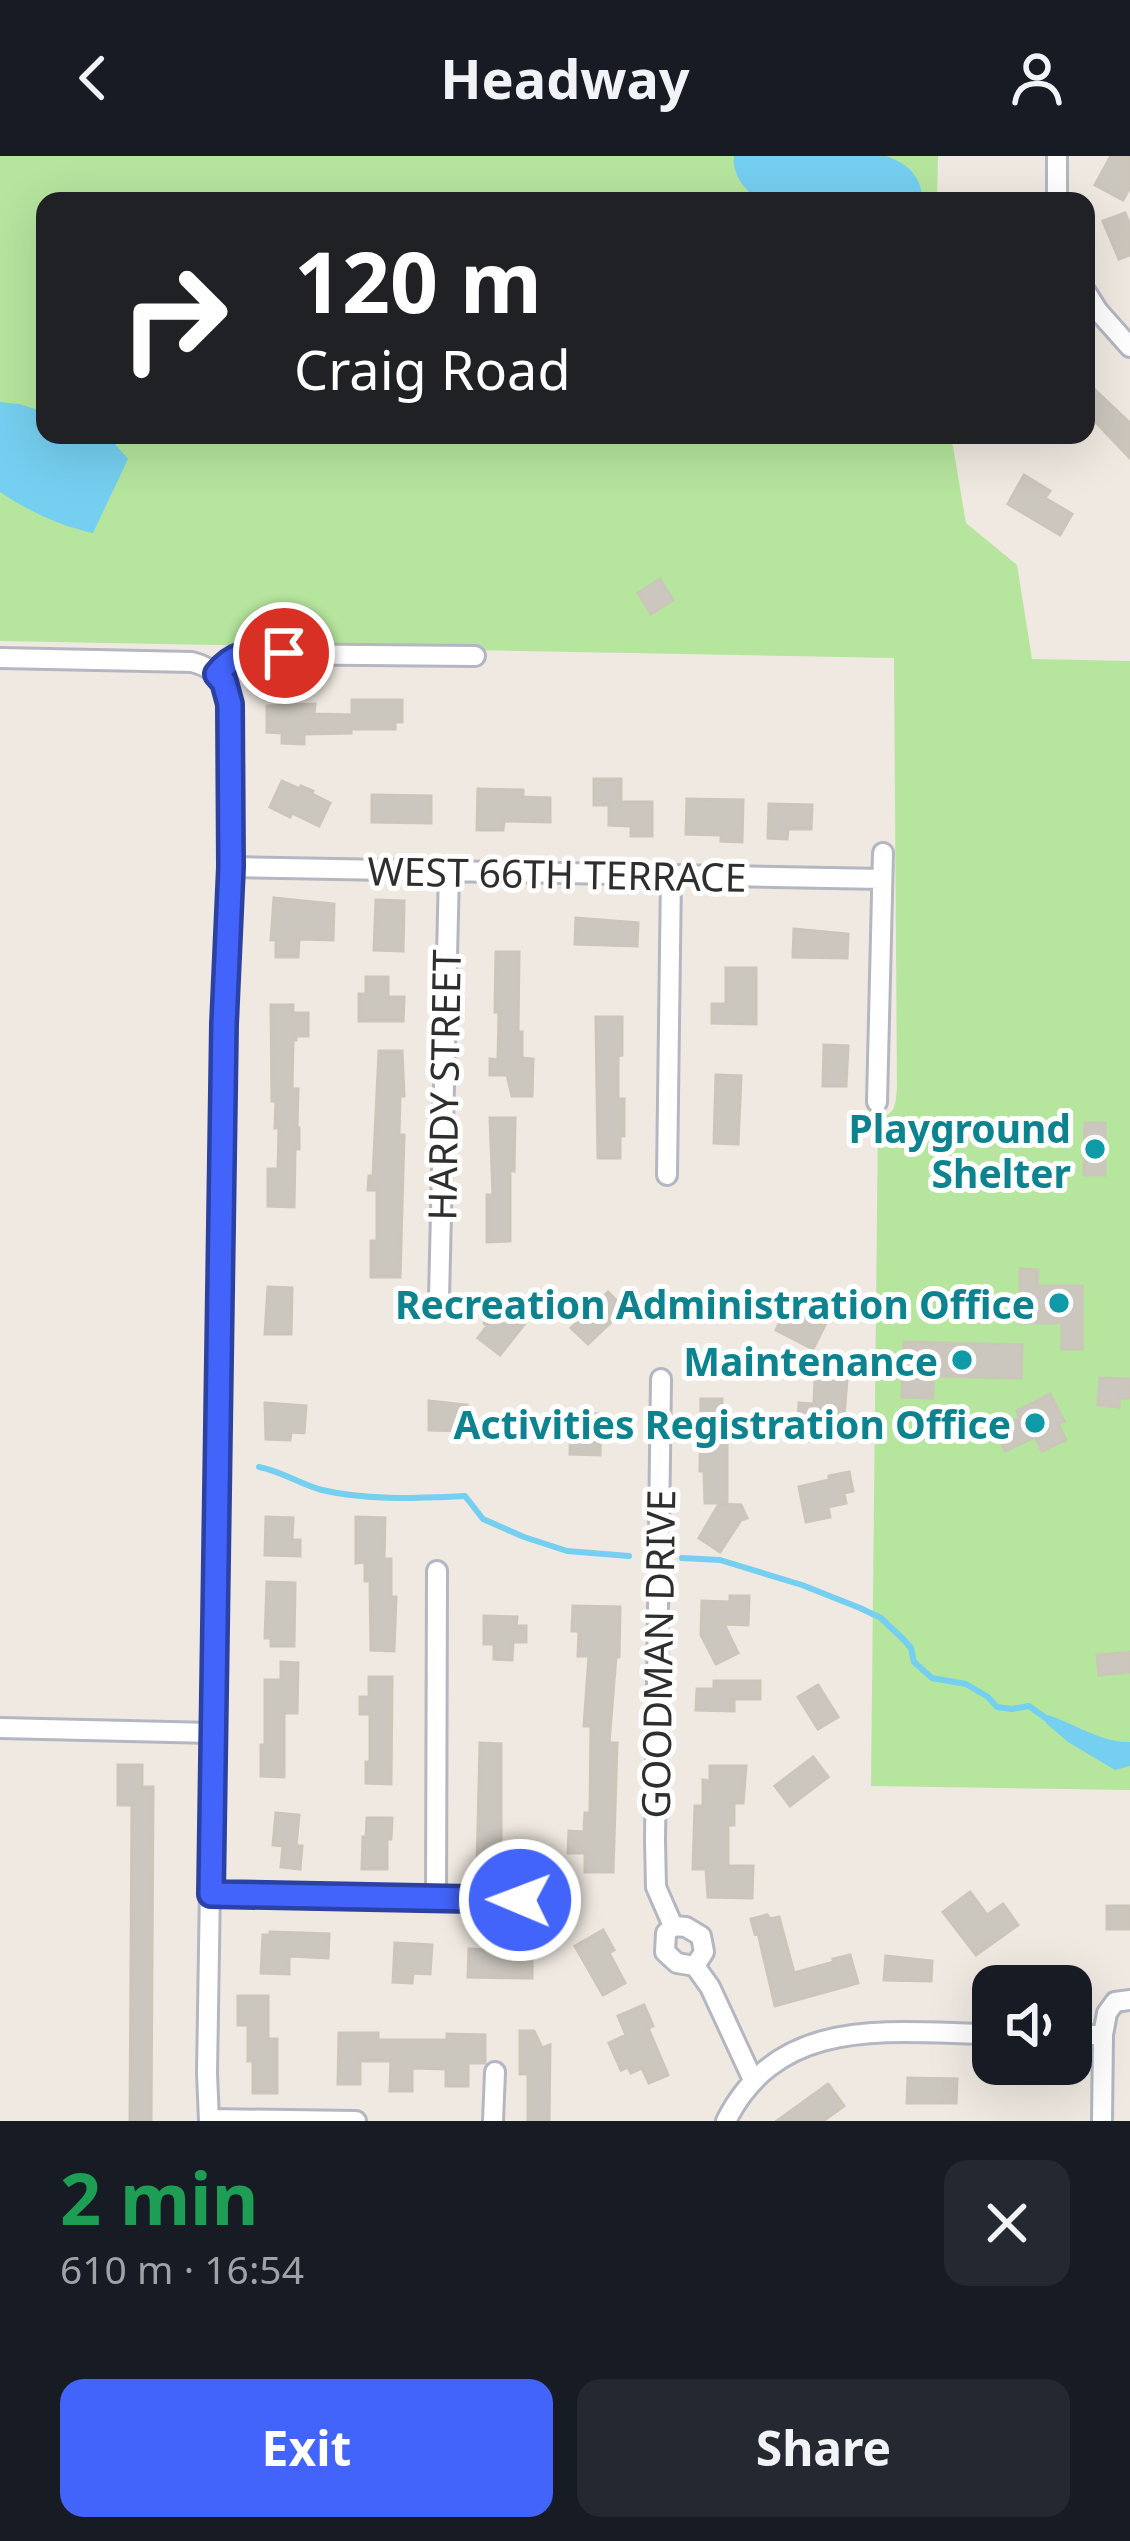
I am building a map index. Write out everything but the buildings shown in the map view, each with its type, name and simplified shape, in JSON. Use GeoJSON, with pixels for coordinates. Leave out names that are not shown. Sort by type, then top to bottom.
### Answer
{"type":"FeatureCollection","features":[{"type":"Feature","properties":{"kind":"street"},"geometry":{"type":"LineString","coordinates":[[1057,156],[1057,192]]}},
{"type":"Feature","properties":{"kind":"street"},"geometry":{"type":"LineString","coordinates":[[1095,306],[1130,347]]}},
{"type":"Feature","properties":{"kind":"street"},"geometry":{"type":"LineString","coordinates":[[217,674],[228,660],[247,654],[475,656]]}},
{"type":"Feature","properties":{"kind":"street"},"geometry":{"type":"LineString","coordinates":[[0,658],[192,662],[217,674],[230,704],[209,2120],[356,2121]]}},
{"type":"Feature","properties":{"kind":"street"},"geometry":{"type":"LineString","coordinates":[[877,1102],[883,853]]}},
{"type":"Feature","properties":{"kind":"street","name":"WEST 66TH TERRACE"},"geometry":{"type":"LineString","coordinates":[[231,867],[882,879]]}},
{"type":"Feature","properties":{"kind":"street","name":"HARDY STREET"},"geometry":{"type":"LineString","coordinates":[[439,1298],[449,871]]}},
{"type":"Feature","properties":{"kind":"street"},"geometry":{"type":"LineString","coordinates":[[667,1175],[671,876]]}},
{"type":"Feature","properties":{"kind":"street","name":"GOODMAN DRIVE"},"geometry":{"type":"LineString","coordinates":[[661,1379],[655,1864],[656,1887],[673,1926]]}},
{"type":"Feature","properties":{"kind":"street"},"geometry":{"type":"LineString","coordinates":[[436,1899],[437,1571]]}},
{"type":"Feature","properties":{"kind":"street"},"geometry":{"type":"LineString","coordinates":[[0,1728],[212,1733]]}},
{"type":"Feature","properties":{"kind":"street"},"geometry":{"type":"LineString","coordinates":[[211,1894],[520,1900]]}},
{"type":"Feature","properties":{"kind":"street","name":"GOODMAN DRIVE"},"geometry":{"type":"LineString","coordinates":[[695,1966],[704,1952],[701,1936],[673,1926],[666,1933],[664,1952],[676,1964],[695,1966],[710,1987],[753,2080]]}},
{"type":"Feature","properties":{"kind":"street"},"geometry":{"type":"LineString","coordinates":[[1102,2121],[1107,2013],[1115,2002],[1130,2000]]}},
{"type":"Feature","properties":{"kind":"street"},"geometry":{"type":"LineString","coordinates":[[726,2121],[753,2080],[801,2047],[842,2035],[972,2034]]}},
{"type":"Feature","properties":{"kind":"street"},"geometry":{"type":"LineString","coordinates":[[1092,2035],[1103,2035]]}},
{"type":"Feature","properties":{"kind":"street"},"geometry":{"type":"LineString","coordinates":[[493,2121],[495,2072]]}},
{"type":"Feature","properties":{"kind":"green space"},"geometry":{"type":"Polygon","coordinates":[[[0,156],[938,156],[937,192],[36,192],[36,444],[953,444],[966,523],[1017,565],[1032,659],[1130,661],[1130,1790],[871,1786],[878,1118],[894,1108],[897,1089],[894,658],[0,641],[0,156]]]}},
{"type":"Feature","properties":{"kind":"water"},"geometry":{"type":"Polygon","coordinates":[[[734,156],[886,156],[912,172],[921,192],[750,192],[735,169],[734,156]]]}},
{"type":"Feature","properties":{"kind":"water"},"geometry":{"type":"Polygon","coordinates":[[[0,402],[36,409],[36,444],[115,444],[128,459],[93,533],[45,517],[0,492],[0,402]]]}},
{"type":"Feature","properties":{"kind":"water"},"geometry":{"type":"Polygon","coordinates":[[[1048,1715],[1099,1736],[1130,1742],[1130,1766],[1115,1770],[1068,1742],[1046,1723],[1048,1715]]]}},
{"type":"Feature","properties":{"kind":"waterway"},"geometry":{"type":"LineString","coordinates":[[259,1467],[357,1496],[465,1496],[483,1519],[524,1537],[567,1551],[629,1556]]}},
{"type":"Feature","properties":{"kind":"waterway"},"geometry":{"type":"LineString","coordinates":[[682,1558],[720,1560],[860,1608],[881,1618],[904,1640],[914,1662],[932,1678],[966,1684],[997,1707],[1029,1706],[1047,1719]]}},
{"type":"Feature","properties":{"kind":"place","name":"Playground Shelter"},"geometry":{"type":"Point","coordinates":[1095,1149]}},
{"type":"Feature","properties":{"kind":"place","name":"Recreation Administration Office"},"geometry":{"type":"Point","coordinates":[1059,1303]}},
{"type":"Feature","properties":{"kind":"place","name":"Maintenance"},"geometry":{"type":"Point","coordinates":[962,1360]}},
{"type":"Feature","properties":{"kind":"place","name":"Activities Registration Office"},"geometry":{"type":"Point","coordinates":[1035,1423]}},
{"type":"Feature","properties":{"kind":"route"},"geometry":{"type":"LineString","coordinates":[[284,653],[238,655],[217,674],[230,704],[231,867],[224,1024],[211,1894],[520,1900]]}}]}
